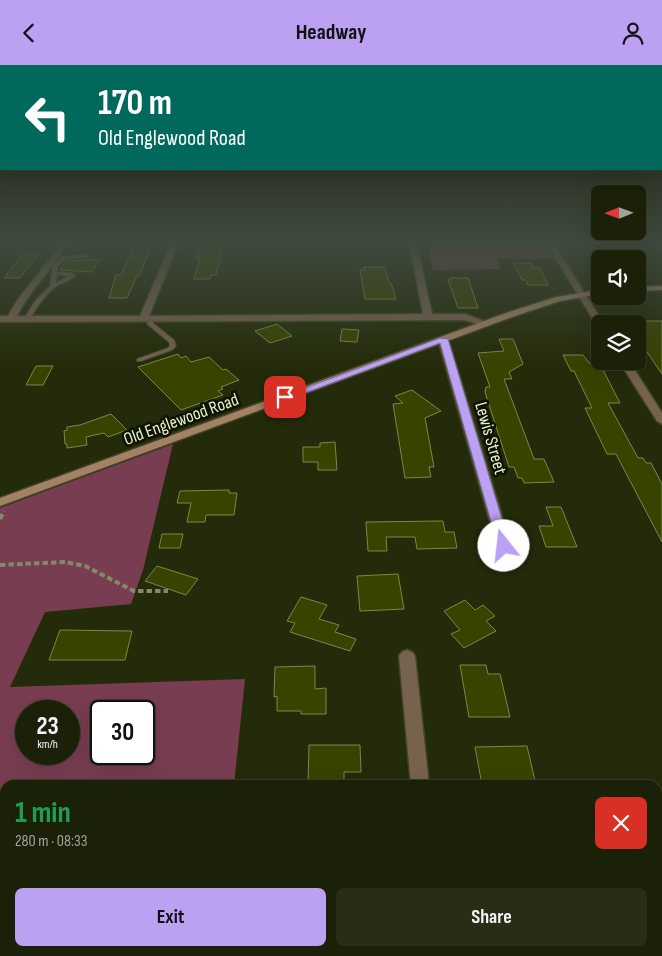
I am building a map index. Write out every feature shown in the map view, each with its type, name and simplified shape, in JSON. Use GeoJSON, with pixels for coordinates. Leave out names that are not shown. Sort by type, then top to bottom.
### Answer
{"type":"FeatureCollection","features":[{"type":"Feature","properties":{"kind":"street"},"geometry":{"type":"LineString","coordinates":[[10,319],[19,303],[35,283]]}},
{"type":"Feature","properties":{"kind":"street"},"geometry":{"type":"LineString","coordinates":[[148,317],[160,283]]}},
{"type":"Feature","properties":{"kind":"street"},"geometry":{"type":"LineString","coordinates":[[421,283],[428,317]]}},
{"type":"Feature","properties":{"kind":"street"},"geometry":{"type":"LineString","coordinates":[[574,283],[594,315]]}},
{"type":"Feature","properties":{"kind":"street"},"geometry":{"type":"LineString","coordinates":[[646,289],[662,288]]}},
{"type":"Feature","properties":{"kind":"street","name":"Old Englewood Road"},"geometry":{"type":"LineString","coordinates":[[0,502],[485,323],[559,299],[591,292]]}},
{"type":"Feature","properties":{"kind":"street"},"geometry":{"type":"LineString","coordinates":[[0,319],[465,317],[485,323]]}},
{"type":"Feature","properties":{"kind":"street","name":"Lewis Street"},"geometry":{"type":"LineString","coordinates":[[443,339],[504,546]]}},
{"type":"Feature","properties":{"kind":"street"},"geometry":{"type":"LineString","coordinates":[[630,370],[662,421]]}},
{"type":"Feature","properties":{"kind":"street"},"geometry":{"type":"LineString","coordinates":[[407,656],[419,780]]}},
{"type":"Feature","properties":{"kind":"lane"},"geometry":{"type":"LineString","coordinates":[[27,319],[37,302],[53,286],[64,283]]}},
{"type":"Feature","properties":{"kind":"lane"},"geometry":{"type":"LineString","coordinates":[[139,360],[170,349],[173,346],[172,341],[150,324],[148,317]]}},
{"type":"Feature","properties":{"kind":"path"},"geometry":{"type":"LineString","coordinates":[[0,565],[65,561],[85,566],[134,591],[168,591]]}},
{"type":"Feature","properties":{"kind":"shaded area"},"geometry":{"type":"Polygon","coordinates":[[[173,444],[143,570],[131,604],[45,612],[10,687],[245,679],[235,780],[0,780],[0,508],[173,444]]]}},
{"type":"Feature","properties":{"kind":"building"},"geometry":{"type":"Polygon","coordinates":[[[114,283],[134,283],[127,298],[109,298],[114,283]]]}},
{"type":"Feature","properties":{"kind":"building"},"geometry":{"type":"Polygon","coordinates":[[[362,283],[391,283],[396,299],[365,299],[362,283]]]}},
{"type":"Feature","properties":{"kind":"building"},"geometry":{"type":"Polygon","coordinates":[[[449,283],[470,283],[478,308],[458,308],[449,283]]]}},
{"type":"Feature","properties":{"kind":"building"},"geometry":{"type":"Polygon","coordinates":[[[527,283],[547,283],[548,285],[528,285],[527,283]]]}},
{"type":"Feature","properties":{"kind":"building"},"geometry":{"type":"Polygon","coordinates":[[[646,321],[662,321],[662,374],[647,352],[646,321]]]}},
{"type":"Feature","properties":{"kind":"building"},"geometry":{"type":"Polygon","coordinates":[[[277,324],[292,336],[270,343],[255,331],[277,324]]]}},
{"type":"Feature","properties":{"kind":"building"},"geometry":{"type":"Polygon","coordinates":[[[342,329],[359,330],[357,342],[340,341],[342,329]]]}},
{"type":"Feature","properties":{"kind":"building"},"geometry":{"type":"Polygon","coordinates":[[[499,339],[513,339],[523,364],[509,372],[512,379],[504,379],[534,459],[544,459],[554,482],[524,483],[522,478],[518,478],[514,467],[509,467],[485,392],[486,387],[490,387],[478,353],[504,351],[499,339]]]}},
{"type":"Feature","properties":{"kind":"building"},"geometry":{"type":"Polygon","coordinates":[[[178,354],[181,358],[186,356],[191,362],[209,357],[223,370],[226,369],[239,380],[221,387],[223,389],[218,391],[223,395],[181,410],[138,367],[178,354]]]}},
{"type":"Feature","properties":{"kind":"building"},"geometry":{"type":"Polygon","coordinates":[[[563,355],[583,355],[591,364],[591,370],[603,370],[620,403],[608,403],[638,458],[643,458],[646,463],[651,463],[662,484],[662,542],[616,454],[607,454],[585,408],[592,408],[574,371],[571,371],[563,355]]]}},
{"type":"Feature","properties":{"kind":"building"},"geometry":{"type":"Polygon","coordinates":[[[36,366],[53,366],[43,385],[26,385],[36,366]]]}},
{"type":"Feature","properties":{"kind":"building"},"geometry":{"type":"Polygon","coordinates":[[[412,390],[441,411],[425,418],[434,467],[429,467],[431,477],[405,478],[393,404],[403,403],[395,396],[412,390]]]}},
{"type":"Feature","properties":{"kind":"building"},"geometry":{"type":"Polygon","coordinates":[[[111,414],[127,430],[108,437],[104,433],[86,437],[87,445],[67,448],[64,431],[67,430],[67,427],[80,425],[111,414]]]}},
{"type":"Feature","properties":{"kind":"building"},"geometry":{"type":"Polygon","coordinates":[[[335,442],[337,470],[318,470],[318,462],[303,462],[303,447],[320,447],[320,443],[335,442]]]}},
{"type":"Feature","properties":{"kind":"building"},"geometry":{"type":"Polygon","coordinates":[[[229,490],[229,493],[237,493],[234,515],[206,515],[205,522],[187,522],[191,503],[177,503],[180,491],[229,490]]]}},
{"type":"Feature","properties":{"kind":"building"},"geometry":{"type":"Polygon","coordinates":[[[546,507],[561,507],[577,547],[546,547],[539,526],[553,526],[546,507]]]}},
{"type":"Feature","properties":{"kind":"building"},"geometry":{"type":"Polygon","coordinates":[[[443,521],[445,532],[454,532],[457,548],[417,549],[415,537],[386,537],[387,551],[368,551],[366,522],[443,521]]]}},
{"type":"Feature","properties":{"kind":"building"},"geometry":{"type":"Polygon","coordinates":[[[162,534],[183,534],[180,548],[159,548],[162,534]]]}},
{"type":"Feature","properties":{"kind":"building"},"geometry":{"type":"Polygon","coordinates":[[[157,566],[198,579],[186,595],[145,581],[157,566]]]}},
{"type":"Feature","properties":{"kind":"building"},"geometry":{"type":"Polygon","coordinates":[[[398,574],[404,609],[360,611],[357,576],[398,574]]]}},
{"type":"Feature","properties":{"kind":"building"},"geometry":{"type":"Polygon","coordinates":[[[301,597],[327,605],[319,619],[339,625],[335,632],[356,639],[350,651],[290,632],[295,623],[287,621],[301,597]]]}},
{"type":"Feature","properties":{"kind":"building"},"geometry":{"type":"Polygon","coordinates":[[[465,600],[475,610],[483,605],[495,616],[486,621],[496,631],[464,648],[451,634],[460,630],[444,611],[465,600]]]}},
{"type":"Feature","properties":{"kind":"building"},"geometry":{"type":"Polygon","coordinates":[[[60,630],[132,631],[125,660],[49,660],[60,630]]]}},
{"type":"Feature","properties":{"kind":"building"},"geometry":{"type":"Polygon","coordinates":[[[460,665],[486,665],[488,674],[500,674],[510,717],[469,717],[460,665]]]}},
{"type":"Feature","properties":{"kind":"building"},"geometry":{"type":"Polygon","coordinates":[[[315,666],[315,689],[326,688],[326,714],[301,714],[301,711],[277,711],[277,696],[274,697],[275,667],[315,666]]]}},
{"type":"Feature","properties":{"kind":"building"},"geometry":{"type":"Polygon","coordinates":[[[309,745],[360,745],[361,772],[344,772],[344,780],[308,780],[309,745]]]}},
{"type":"Feature","properties":{"kind":"building"},"geometry":{"type":"Polygon","coordinates":[[[527,746],[535,780],[481,780],[475,747],[527,746]]]}},
{"type":"Feature","properties":{"kind":"route"},"geometry":{"type":"LineString","coordinates":[[285,397],[443,339],[504,546]]}}]}
